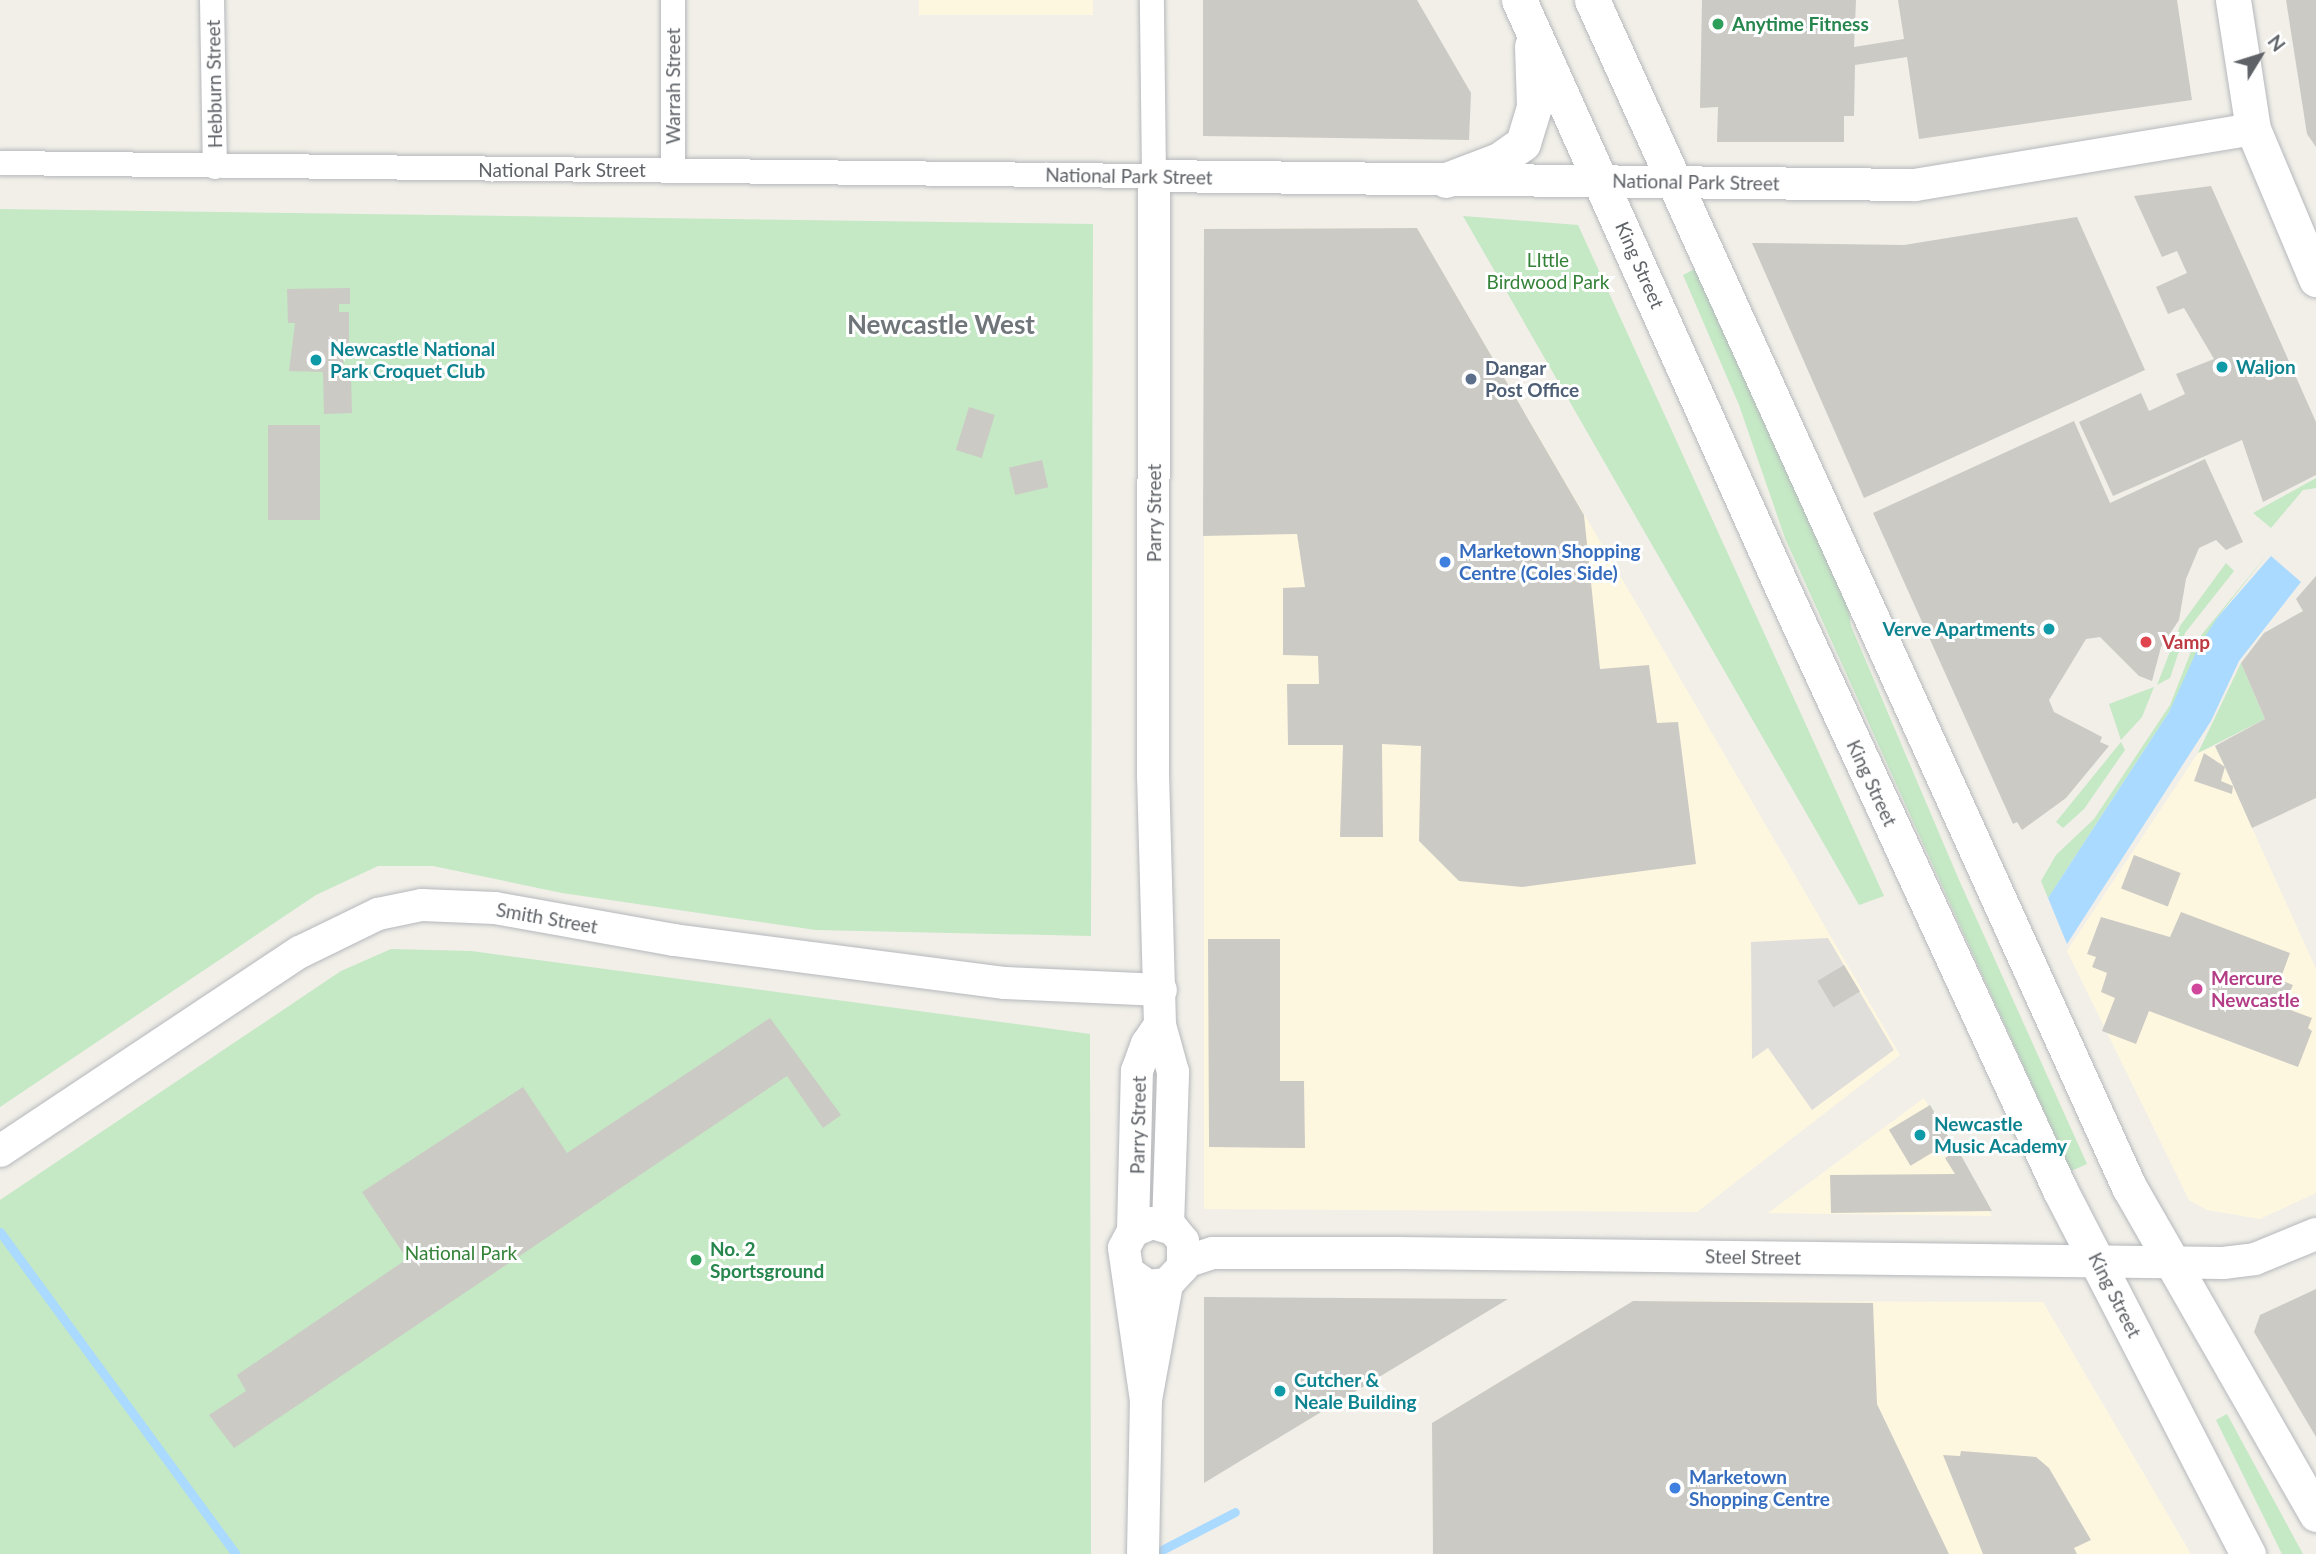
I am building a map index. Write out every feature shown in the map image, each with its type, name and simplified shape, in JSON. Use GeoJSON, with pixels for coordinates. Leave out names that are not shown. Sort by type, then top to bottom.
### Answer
{"type":"FeatureCollection","features":[{"type":"Feature","properties":{"kind":"main road"},"geometry":{"type":"LineString","coordinates":[[1592,0],[2010,931],[2129,1187],[2316,1514]]}},
{"type":"Feature","properties":{"kind":"main road"},"geometry":{"type":"LineString","coordinates":[[2233,0],[2253,129],[2312,259]]}},
{"type":"Feature","properties":{"kind":"main road"},"geometry":{"type":"LineString","coordinates":[[1446,180],[1499,160],[1524,143],[1534,106],[1536,77],[1524,10]]}},
{"type":"Feature","properties":{"kind":"main road","name":"King Street"},"geometry":{"type":"LineString","coordinates":[[1524,10],[1603,181],[1798,623],[2060,1190],[2248,1554]]}},
{"type":"Feature","properties":{"kind":"street","name":"Hebburn Street"},"geometry":{"type":"LineString","coordinates":[[212,0],[215,167]]}},
{"type":"Feature","properties":{"kind":"street","name":"Warrah Street"},"geometry":{"type":"LineString","coordinates":[[673,0],[673,171]]}},
{"type":"Feature","properties":{"kind":"street","name":"Parry Street"},"geometry":{"type":"LineString","coordinates":[[1152,0],[1153,776],[1160,1025],[1173,1072],[1168,1226]]}},
{"type":"Feature","properties":{"kind":"street","name":"National Park Street"},"geometry":{"type":"LineString","coordinates":[[0,163],[1915,185],[2253,129]]}},
{"type":"Feature","properties":{"kind":"street","name":"Smith Street"},"geometry":{"type":"LineString","coordinates":[[0,1152],[300,952],[379,914],[422,905],[495,908],[674,940],[1005,983],[1161,990]]}},
{"type":"Feature","properties":{"kind":"street","name":"Parry Street"},"geometry":{"type":"LineString","coordinates":[[1143,1554],[1146,1400],[1124,1248],[1133,1231],[1138,1071],[1147,1044],[1160,1025]]}},
{"type":"Feature","properties":{"kind":"street"},"geometry":{"type":"LineString","coordinates":[[1128,1272],[1148,1286],[1176,1273],[1183,1241],[1168,1226],[1152,1223],[1133,1231]]}},
{"type":"Feature","properties":{"kind":"street","name":"Steel Street"},"geometry":{"type":"LineString","coordinates":[[1176,1273],[1213,1254],[1422,1253],[2173,1262],[2256,1259],[2316,1234]]}},
{"type":"Feature","properties":{"kind":"street","name":"Parry Street"},"geometry":{"type":"LineString","coordinates":[[1146,1400],[1176,1273]]}},
{"type":"Feature","properties":{"kind":"shaded area"},"geometry":{"type":"Polygon","coordinates":[[[919,0],[1093,0],[1093,15],[919,15],[919,0]]]}},
{"type":"Feature","properties":{"kind":"shaded area"},"geometry":{"type":"Polygon","coordinates":[[[1417,228],[1900,1055],[1697,1212],[1204,1209],[1204,229],[1417,228]]]}},
{"type":"Feature","properties":{"kind":"shaded area"},"geometry":{"type":"Polygon","coordinates":[[[2215,746],[2316,969],[2316,1193],[2260,1219],[2207,1210],[2189,1200],[2067,951],[2198,753],[2215,746]]]}},
{"type":"Feature","properties":{"kind":"shaded area"},"geometry":{"type":"Polygon","coordinates":[[[1828,938],[1894,1050],[1812,1110],[1768,1048],[1752,1059],[1751,942],[1828,938]]]}},
{"type":"Feature","properties":{"kind":"shaded area"},"geometry":{"type":"Polygon","coordinates":[[[1924,1098],[1992,1216],[1768,1213],[1924,1098]]]}},
{"type":"Feature","properties":{"kind":"shaded area","name":"Marketown Shopping Centre"},"geometry":{"type":"Polygon","coordinates":[[[1633,1301],[2043,1302],[2191,1554],[1433,1554],[1432,1423],[1633,1301]]]}},
{"type":"Feature","properties":{"kind":"green space"},"geometry":{"type":"Polygon","coordinates":[[[0,209],[1093,224],[1091,936],[816,930],[562,893],[433,866],[378,866],[316,895],[0,1107],[0,209]]]}},
{"type":"Feature","properties":{"kind":"green space","name":"LIttle Birdwood Park"},"geometry":{"type":"Polygon","coordinates":[[[1463,216],[1578,225],[1884,896],[1859,905],[1463,216]]]}},
{"type":"Feature","properties":{"kind":"green space"},"geometry":{"type":"Polygon","coordinates":[[[1695,269],[1848,606],[1851,626],[1959,880],[2087,1164],[2071,1171],[1785,538],[1739,405],[1683,275],[1695,269]]]}},
{"type":"Feature","properties":{"kind":"green space"},"geometry":{"type":"Polygon","coordinates":[[[2316,478],[2316,488],[2303,490],[2271,528],[2253,513],[2316,478]]]}},
{"type":"Feature","properties":{"kind":"green space"},"geometry":{"type":"Polygon","coordinates":[[[2270,551],[2217,618],[2169,712],[2048,898],[2041,881],[2056,855],[2094,819],[2170,705],[2194,644],[2270,551]]]}},
{"type":"Feature","properties":{"kind":"green space"},"geometry":{"type":"Polygon","coordinates":[[[2226,563],[2234,571],[2185,633],[2170,678],[2157,685],[2180,626],[2226,563]]]}},
{"type":"Feature","properties":{"kind":"green space"},"geometry":{"type":"Polygon","coordinates":[[[2241,663],[2265,719],[2198,753],[2241,663]]]}},
{"type":"Feature","properties":{"kind":"green space"},"geometry":{"type":"Polygon","coordinates":[[[2154,687],[2142,717],[2121,740],[2109,704],[2154,687]]]}},
{"type":"Feature","properties":{"kind":"green space"},"geometry":{"type":"Polygon","coordinates":[[[2121,742],[2125,750],[2084,809],[2063,828],[2056,822],[2121,742]]]}},
{"type":"Feature","properties":{"kind":"green space","name":"National Park"},"geometry":{"type":"Polygon","coordinates":[[[391,949],[471,951],[1090,1034],[1091,1554],[0,1554],[0,1200],[341,971],[391,949]]]}},
{"type":"Feature","properties":{"kind":"green space"},"geometry":{"type":"Polygon","coordinates":[[[2227,1414],[2303,1554],[2282,1554],[2216,1420],[2227,1414]]]}},
{"type":"Feature","properties":{"kind":"water"},"geometry":{"type":"Polygon","coordinates":[[[2271,556],[2301,582],[2239,661],[2211,721],[2067,944],[2048,898],[2169,712],[2199,646],[2217,618],[2271,556]]]}},
{"type":"Feature","properties":{"kind":"building"},"geometry":{"type":"Polygon","coordinates":[[[1203,0],[1417,0],[1471,93],[1469,140],[1203,136],[1203,0]]]}},
{"type":"Feature","properties":{"kind":"building"},"geometry":{"type":"Polygon","coordinates":[[[1702,0],[1856,0],[1854,47],[1904,39],[1898,0],[2177,0],[2192,100],[1919,139],[1907,57],[1855,65],[1854,116],[1844,116],[1844,142],[1717,142],[1718,107],[1700,108],[1702,0]]]}},
{"type":"Feature","properties":{"kind":"building"},"geometry":{"type":"Polygon","coordinates":[[[2286,0],[2316,0],[2316,147],[2307,134],[2286,0]]]}},
{"type":"Feature","properties":{"kind":"building"},"geometry":{"type":"Polygon","coordinates":[[[2211,186],[2316,422],[2316,475],[2263,502],[2242,440],[2113,496],[2079,422],[2141,393],[2149,411],[2185,394],[2176,374],[2214,359],[2184,308],[2168,314],[2156,287],[2187,273],[2177,251],[2162,257],[2134,196],[2211,186]]]}},
{"type":"Feature","properties":{"kind":"building"},"geometry":{"type":"Polygon","coordinates":[[[2077,217],[2145,370],[1864,498],[1752,243],[1904,245],[2077,217]]]}},
{"type":"Feature","properties":{"kind":"building","name":"Marketown Shopping Centre (Coles Side)"},"geometry":{"type":"Polygon","coordinates":[[[1417,228],[1584,515],[1600,669],[1649,665],[1657,723],[1678,722],[1696,864],[1522,887],[1459,881],[1419,841],[1421,746],[1382,744],[1383,837],[1340,837],[1343,745],[1288,745],[1287,684],[1319,684],[1318,656],[1283,655],[1283,588],[1305,587],[1297,534],[1203,536],[1204,229],[1417,228]]]}},
{"type":"Feature","properties":{"kind":"building","name":"Newcastle National Park Croquet Club"},"geometry":{"type":"Polygon","coordinates":[[[350,288],[350,304],[339,304],[339,312],[349,312],[349,349],[343,348],[344,377],[351,377],[352,413],[324,414],[323,372],[289,371],[295,323],[288,323],[287,289],[350,288]]]}},
{"type":"Feature","properties":{"kind":"building"},"geometry":{"type":"Polygon","coordinates":[[[969,407],[995,415],[982,458],[956,450],[969,407]]]}},
{"type":"Feature","properties":{"kind":"building","name":"Verve Apartments"},"geometry":{"type":"Polygon","coordinates":[[[2074,421],[2110,503],[2205,459],[2243,542],[2226,550],[2216,540],[2199,548],[2186,579],[2179,620],[2161,647],[2152,681],[2139,676],[2100,637],[2086,639],[2049,700],[2054,712],[2102,737],[2100,742],[2109,746],[2066,798],[2022,830],[2017,822],[2013,824],[1873,513],[2074,421]]]}},
{"type":"Feature","properties":{"kind":"building"},"geometry":{"type":"Polygon","coordinates":[[[268,425],[320,425],[320,520],[268,520],[268,425]]]}},
{"type":"Feature","properties":{"kind":"building"},"geometry":{"type":"Polygon","coordinates":[[[1042,460],[1048,487],[1015,495],[1009,468],[1042,460]]]}},
{"type":"Feature","properties":{"kind":"building"},"geometry":{"type":"Polygon","coordinates":[[[2316,576],[2316,798],[2252,828],[2215,746],[2265,719],[2241,663],[2264,633],[2303,611],[2296,599],[2316,576]]]}},
{"type":"Feature","properties":{"kind":"building"},"geometry":{"type":"Polygon","coordinates":[[[2204,753],[2225,767],[2221,781],[2233,786],[2232,794],[2194,781],[2204,753]]]}},
{"type":"Feature","properties":{"kind":"building"},"geometry":{"type":"Polygon","coordinates":[[[2134,855],[2181,873],[2168,907],[2121,889],[2134,855]]]}},
{"type":"Feature","properties":{"kind":"building","name":"Mercure Newcastle"},"geometry":{"type":"Polygon","coordinates":[[[2181,912],[2290,953],[2280,980],[2293,985],[2283,1007],[2312,1018],[2308,1028],[2312,1031],[2298,1067],[2149,1011],[2136,1044],[2102,1031],[2115,998],[2101,992],[2107,973],[2092,967],[2096,957],[2087,954],[2101,917],[2170,937],[2181,912]]]}},
{"type":"Feature","properties":{"kind":"building"},"geometry":{"type":"Polygon","coordinates":[[[1208,939],[1280,939],[1280,1081],[1304,1081],[1305,1148],[1209,1147],[1208,939]]]}},
{"type":"Feature","properties":{"kind":"building"},"geometry":{"type":"Polygon","coordinates":[[[1844,965],[1860,992],[1833,1008],[1817,981],[1844,965]]]}},
{"type":"Feature","properties":{"kind":"building"},"geometry":{"type":"Polygon","coordinates":[[[770,1018],[841,1115],[823,1128],[787,1076],[234,1448],[209,1415],[246,1391],[237,1375],[407,1259],[362,1192],[523,1087],[567,1153],[770,1018]]]}},
{"type":"Feature","properties":{"kind":"building","name":"Newcastle Music Academy"},"geometry":{"type":"Polygon","coordinates":[[[1930,1105],[1952,1141],[1910,1166],[1889,1130],[1930,1105]]]}},
{"type":"Feature","properties":{"kind":"building"},"geometry":{"type":"Polygon","coordinates":[[[1958,1150],[1992,1211],[1831,1213],[1830,1175],[1955,1174],[1945,1158],[1958,1150]]]}},
{"type":"Feature","properties":{"kind":"building"},"geometry":{"type":"Polygon","coordinates":[[[2316,1289],[2316,1437],[2254,1332],[2260,1315],[2316,1289]]]}},
{"type":"Feature","properties":{"kind":"building","name":"Cutcher & Neale Building"},"geometry":{"type":"Polygon","coordinates":[[[1204,1297],[1508,1299],[1204,1483],[1204,1297]]]}},
{"type":"Feature","properties":{"kind":"building","name":"Marketown Shopping Centre"},"geometry":{"type":"Polygon","coordinates":[[[1633,1301],[1873,1303],[1877,1404],[1949,1554],[1433,1554],[1432,1423],[1633,1301]]]}},
{"type":"Feature","properties":{"kind":"building"},"geometry":{"type":"Polygon","coordinates":[[[1961,1451],[2036,1457],[2049,1468],[2091,1540],[2074,1548],[2077,1554],[1983,1554],[1943,1455],[1960,1456],[1961,1451]]]}},
{"type":"Feature","properties":{"kind":"waterway"},"geometry":{"type":"LineString","coordinates":[[0,1232],[236,1554]]}},
{"type":"Feature","properties":{"kind":"waterway"},"geometry":{"type":"LineString","coordinates":[[1154,1554],[1235,1512]]}},
{"type":"Feature","properties":{"kind":"place","name":"Anytime Fitness"},"geometry":{"type":"Point","coordinates":[1718,24]}},
{"type":"Feature","properties":{"kind":"place","name":"Newcastle National Park Croquet Club"},"geometry":{"type":"Point","coordinates":[316,360]}},
{"type":"Feature","properties":{"kind":"place","name":"Waljon"},"geometry":{"type":"Point","coordinates":[2222,367]}},
{"type":"Feature","properties":{"kind":"place","name":"Dangar Post Office"},"geometry":{"type":"Point","coordinates":[1471,379]}},
{"type":"Feature","properties":{"kind":"place","name":"Marketown Shopping Centre (Coles Side)"},"geometry":{"type":"Point","coordinates":[1445,562]}},
{"type":"Feature","properties":{"kind":"place","name":"Verve Apartments"},"geometry":{"type":"Point","coordinates":[2049,629]}},
{"type":"Feature","properties":{"kind":"place","name":"Vamp"},"geometry":{"type":"Point","coordinates":[2146,642]}},
{"type":"Feature","properties":{"kind":"place","name":"Mercure Newcastle"},"geometry":{"type":"Point","coordinates":[2197,989]}},
{"type":"Feature","properties":{"kind":"place","name":"Newcastle Music Academy"},"geometry":{"type":"Point","coordinates":[1920,1135]}},
{"type":"Feature","properties":{"kind":"place","name":"No. 2 Sportsground"},"geometry":{"type":"Point","coordinates":[696,1260]}},
{"type":"Feature","properties":{"kind":"place","name":"Cutcher & Neale Building"},"geometry":{"type":"Point","coordinates":[1280,1391]}},
{"type":"Feature","properties":{"kind":"place","name":"Marketown Shopping Centre"},"geometry":{"type":"Point","coordinates":[1675,1488]}},
{"type":"Feature","properties":{"kind":"district","name":"Newcastle West"},"geometry":{"type":"Point","coordinates":[941,325]}}]}
